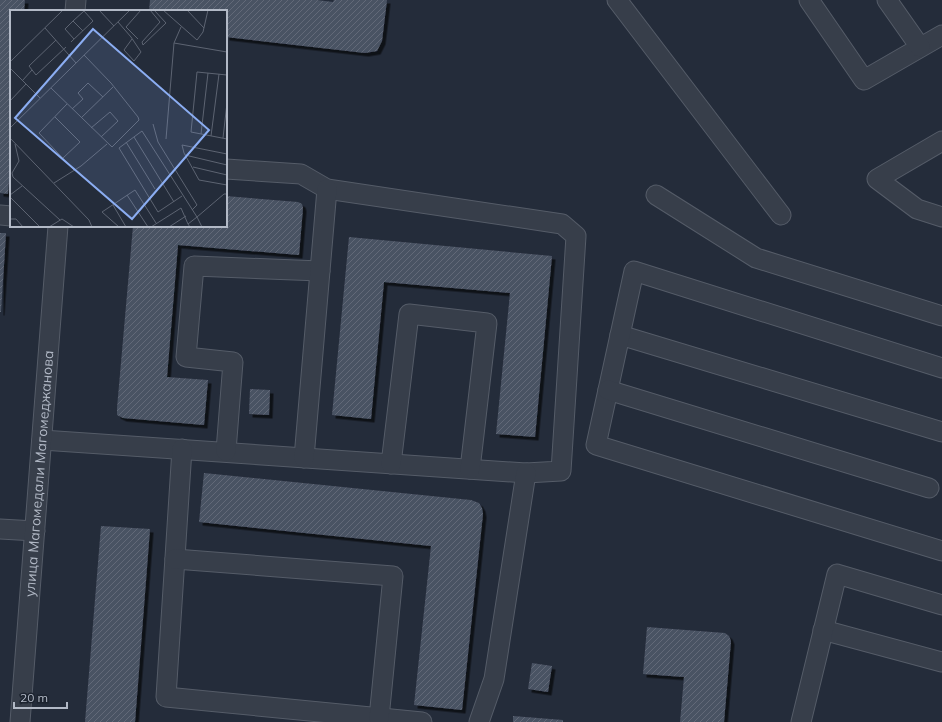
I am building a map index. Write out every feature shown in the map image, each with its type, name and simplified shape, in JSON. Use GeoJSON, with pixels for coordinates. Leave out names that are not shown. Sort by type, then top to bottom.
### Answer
{"type":"FeatureCollection","features":[{"type":"Feature","properties":{"kind":"street"},"geometry":{"type":"LineString","coordinates":[[75,10],[76,0]]}},
{"type":"Feature","properties":{"kind":"street"},"geometry":{"type":"LineString","coordinates":[[617,0],[781,216]]}},
{"type":"Feature","properties":{"kind":"street"},"geometry":{"type":"LineString","coordinates":[[808,0],[864,80],[942,35]]}},
{"type":"Feature","properties":{"kind":"street"},"geometry":{"type":"LineString","coordinates":[[888,0],[920,47]]}},
{"type":"Feature","properties":{"kind":"street"},"geometry":{"type":"LineString","coordinates":[[938,213],[917,209],[877,179],[942,141]]}},
{"type":"Feature","properties":{"kind":"street"},"geometry":{"type":"LineString","coordinates":[[42,440],[226,451],[304,458],[526,473],[561,471],[576,236],[562,224],[327,189],[301,174],[227,169]]}},
{"type":"Feature","properties":{"kind":"street"},"geometry":{"type":"LineString","coordinates":[[304,458],[327,189]]}},
{"type":"Feature","properties":{"kind":"street"},"geometry":{"type":"LineString","coordinates":[[656,195],[756,258],[942,316]]}},
{"type":"Feature","properties":{"kind":"street"},"geometry":{"type":"LineString","coordinates":[[0,215],[10,216]]}},
{"type":"Feature","properties":{"kind":"street","name":"улица Магомедали Магомеджановa"},"geometry":{"type":"LineString","coordinates":[[20,722],[58,227]]}},
{"type":"Feature","properties":{"kind":"street"},"geometry":{"type":"LineString","coordinates":[[226,451],[234,362],[186,358],[194,266],[320,271]]}},
{"type":"Feature","properties":{"kind":"street"},"geometry":{"type":"LineString","coordinates":[[942,368],[634,271],[596,445],[942,551]]}},
{"type":"Feature","properties":{"kind":"street"},"geometry":{"type":"LineString","coordinates":[[391,464],[409,314],[487,323],[470,469]]}},
{"type":"Feature","properties":{"kind":"street"},"geometry":{"type":"LineString","coordinates":[[620,335],[942,432]]}},
{"type":"Feature","properties":{"kind":"street"},"geometry":{"type":"LineString","coordinates":[[608,390],[929,488]]}},
{"type":"Feature","properties":{"kind":"street"},"geometry":{"type":"LineString","coordinates":[[182,449],[166,697],[422,722]]}},
{"type":"Feature","properties":{"kind":"street"},"geometry":{"type":"LineString","coordinates":[[479,722],[494,679],[526,473]]}},
{"type":"Feature","properties":{"kind":"street"},"geometry":{"type":"LineString","coordinates":[[0,529],[35,531]]}},
{"type":"Feature","properties":{"kind":"street"},"geometry":{"type":"LineString","coordinates":[[175,559],[393,576],[379,718]]}},
{"type":"Feature","properties":{"kind":"street"},"geometry":{"type":"LineString","coordinates":[[801,722],[837,574],[942,604]]}},
{"type":"Feature","properties":{"kind":"street"},"geometry":{"type":"LineString","coordinates":[[823,630],[942,662]]}},
{"type":"Feature","properties":{"kind":"building"},"geometry":{"type":"Polygon","coordinates":[[[0,0],[25,0],[24,10],[10,10],[10,169],[8,194],[0,193],[0,0]]]}},
{"type":"Feature","properties":{"kind":"building"},"geometry":{"type":"Polygon","coordinates":[[[150,0],[317,0],[333,2],[334,0],[387,0],[382,41],[377,51],[365,53],[227,37],[227,10],[149,10],[150,0]]]}},
{"type":"Feature","properties":{"kind":"building"},"geometry":{"type":"Polygon","coordinates":[[[227,196],[298,202],[302,204],[303,208],[299,255],[178,245],[167,377],[208,380],[204,425],[123,418],[117,415],[133,227],[227,227],[227,196]]]}},
{"type":"Feature","properties":{"kind":"building"},"geometry":{"type":"Polygon","coordinates":[[[0,233],[6,233],[1,312],[0,312],[0,233]]]}},
{"type":"Feature","properties":{"kind":"building"},"geometry":{"type":"Polygon","coordinates":[[[349,237],[552,256],[535,437],[496,434],[510,293],[384,282],[371,419],[332,415],[349,237]]]}},
{"type":"Feature","properties":{"kind":"building"},"geometry":{"type":"Polygon","coordinates":[[[250,389],[270,390],[269,415],[249,414],[250,389]]]}},
{"type":"Feature","properties":{"kind":"building"},"geometry":{"type":"Polygon","coordinates":[[[204,473],[471,500],[479,503],[483,514],[462,710],[414,705],[431,546],[199,522],[204,473]]]}},
{"type":"Feature","properties":{"kind":"building"},"geometry":{"type":"Polygon","coordinates":[[[101,526],[150,529],[135,722],[85,722],[101,526]]]}},
{"type":"Feature","properties":{"kind":"building"},"geometry":{"type":"Polygon","coordinates":[[[647,627],[725,633],[729,636],[731,641],[724,722],[680,722],[684,677],[643,674],[647,627]]]}},
{"type":"Feature","properties":{"kind":"building"},"geometry":{"type":"Polygon","coordinates":[[[532,663],[552,666],[548,692],[528,689],[532,663]]]}},
{"type":"Feature","properties":{"kind":"building"},"geometry":{"type":"Polygon","coordinates":[[[513,716],[563,720],[563,722],[513,722],[513,716]]]}}]}
